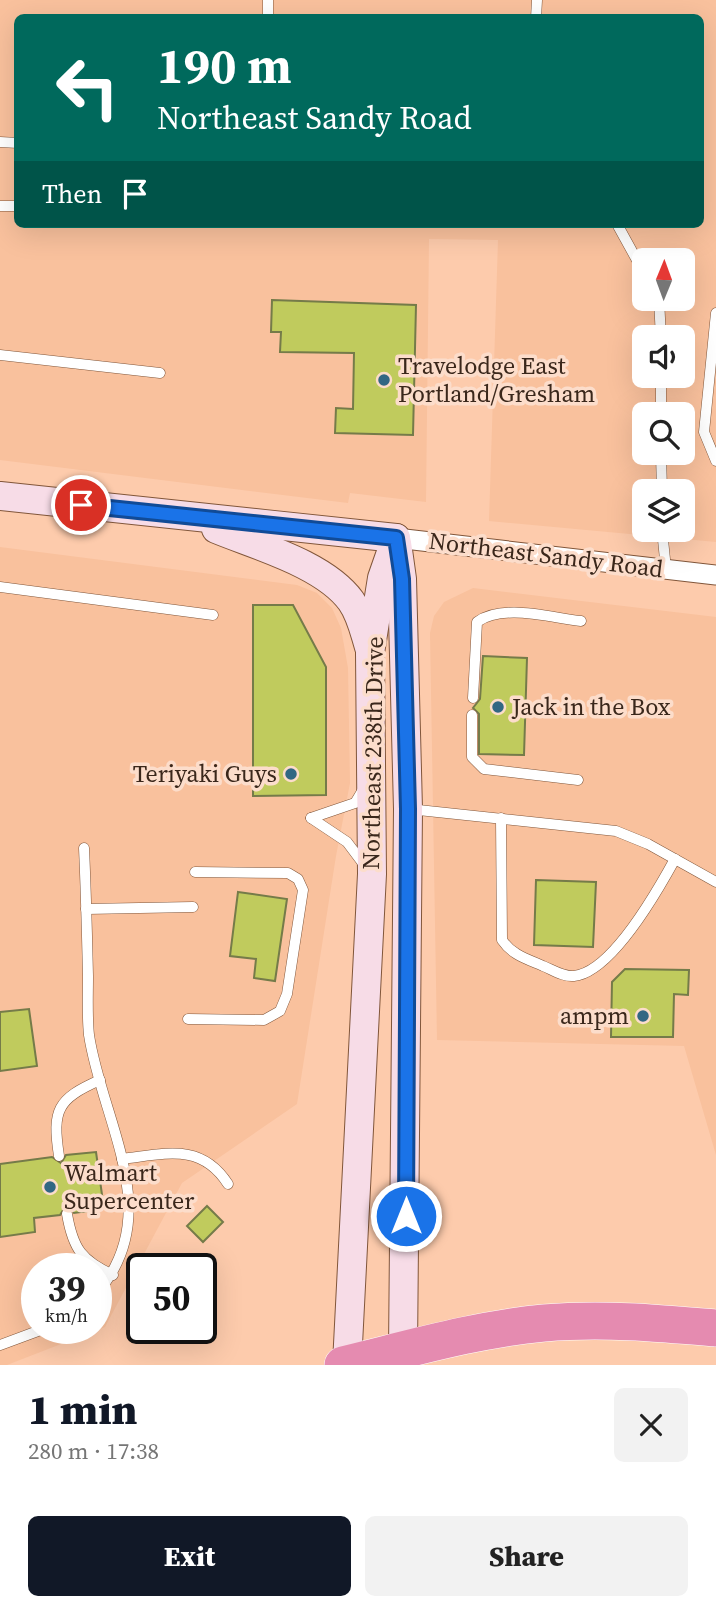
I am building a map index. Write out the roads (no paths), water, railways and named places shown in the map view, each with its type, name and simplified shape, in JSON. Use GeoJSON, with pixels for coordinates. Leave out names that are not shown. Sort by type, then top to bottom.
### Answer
{"type":"FeatureCollection","features":[{"type":"Feature","properties":{"kind":"highway"},"geometry":{"type":"LineString","coordinates":[[345,1365],[503,1329],[542,1324],[591,1320],[716,1328]]}},
{"type":"Feature","properties":{"kind":"main road","name":"Northeast Sandy Road"},"geometry":{"type":"LineString","coordinates":[[0,496],[396,538]]}},
{"type":"Feature","properties":{"kind":"main road"},"geometry":{"type":"LineString","coordinates":[[188,517],[307,566],[339,589],[360,618],[370,653]]}},
{"type":"Feature","properties":{"kind":"main road","name":"Northeast 238th Drive"},"geometry":{"type":"LineString","coordinates":[[345,1365],[372,874],[370,653],[382,578],[396,538]]}},
{"type":"Feature","properties":{"kind":"main road","name":"Northeast 238th Drive"},"geometry":{"type":"LineString","coordinates":[[396,538],[402,579],[408,809],[403,1351]]}},
{"type":"Feature","properties":{"kind":"street","name":"Northeast Sandy Road"},"geometry":{"type":"LineString","coordinates":[[396,538],[716,575]]}},
{"type":"Feature","properties":{"kind":"lane"},"geometry":{"type":"LineString","coordinates":[[619,228],[632,251]]}},
{"type":"Feature","properties":{"kind":"lane"},"geometry":{"type":"LineString","coordinates":[[716,313],[704,432],[716,461]]}},
{"type":"Feature","properties":{"kind":"lane"},"geometry":{"type":"LineString","coordinates":[[0,355],[160,373]]}},
{"type":"Feature","properties":{"kind":"lane"},"geometry":{"type":"LineString","coordinates":[[663,542],[666,569]]}},
{"type":"Feature","properties":{"kind":"lane"},"geometry":{"type":"LineString","coordinates":[[0,587],[213,615]]}},
{"type":"Feature","properties":{"kind":"lane"},"geometry":{"type":"LineString","coordinates":[[473,698],[477,622],[488,614],[581,621]]}},
{"type":"Feature","properties":{"kind":"lane"},"geometry":{"type":"LineString","coordinates":[[472,715],[472,757],[484,769],[578,780]]}},
{"type":"Feature","properties":{"kind":"lane"},"geometry":{"type":"LineString","coordinates":[[372,874],[347,842],[311,818],[355,803],[373,773]]}},
{"type":"Feature","properties":{"kind":"lane"},"geometry":{"type":"LineString","coordinates":[[408,809],[616,831],[716,882]]}},
{"type":"Feature","properties":{"kind":"lane"},"geometry":{"type":"LineString","coordinates":[[501,818],[502,940],[514,953],[564,975],[585,973],[604,959],[649,904],[674,859]]}},
{"type":"Feature","properties":{"kind":"lane"},"geometry":{"type":"LineString","coordinates":[[68,1214],[71,1236],[88,1263],[113,1275],[128,1239],[118,1136],[89,1035],[84,848]]}},
{"type":"Feature","properties":{"kind":"lane"},"geometry":{"type":"LineString","coordinates":[[188,1019],[264,1020],[280,1011],[287,994],[303,890],[298,879],[288,873],[195,872]]}},
{"type":"Feature","properties":{"kind":"lane"},"geometry":{"type":"LineString","coordinates":[[86,909],[193,907]]}},
{"type":"Feature","properties":{"kind":"lane"},"geometry":{"type":"LineString","coordinates":[[59,1156],[55,1130],[58,1110],[65,1098],[100,1080]]}},
{"type":"Feature","properties":{"kind":"lane"},"geometry":{"type":"LineString","coordinates":[[122,1159],[182,1153],[199,1157],[218,1168],[228,1184]]}},
{"type":"Feature","properties":{"kind":"lane"},"geometry":{"type":"LineString","coordinates":[[0,1345],[21,1337]]}},
{"type":"Feature","properties":{"kind":"place","name":"Travelodge East Portland/Gresham"},"geometry":{"type":"Point","coordinates":[384,380]}},
{"type":"Feature","properties":{"kind":"place","name":"Jack in the Box"},"geometry":{"type":"Point","coordinates":[498,707]}},
{"type":"Feature","properties":{"kind":"place","name":"Teriyaki Guys"},"geometry":{"type":"Point","coordinates":[291,774]}},
{"type":"Feature","properties":{"kind":"place","name":"ampm"},"geometry":{"type":"Point","coordinates":[643,1016]}},
{"type":"Feature","properties":{"kind":"place","name":"Walmart Supercenter"},"geometry":{"type":"Point","coordinates":[50,1187]}}]}
